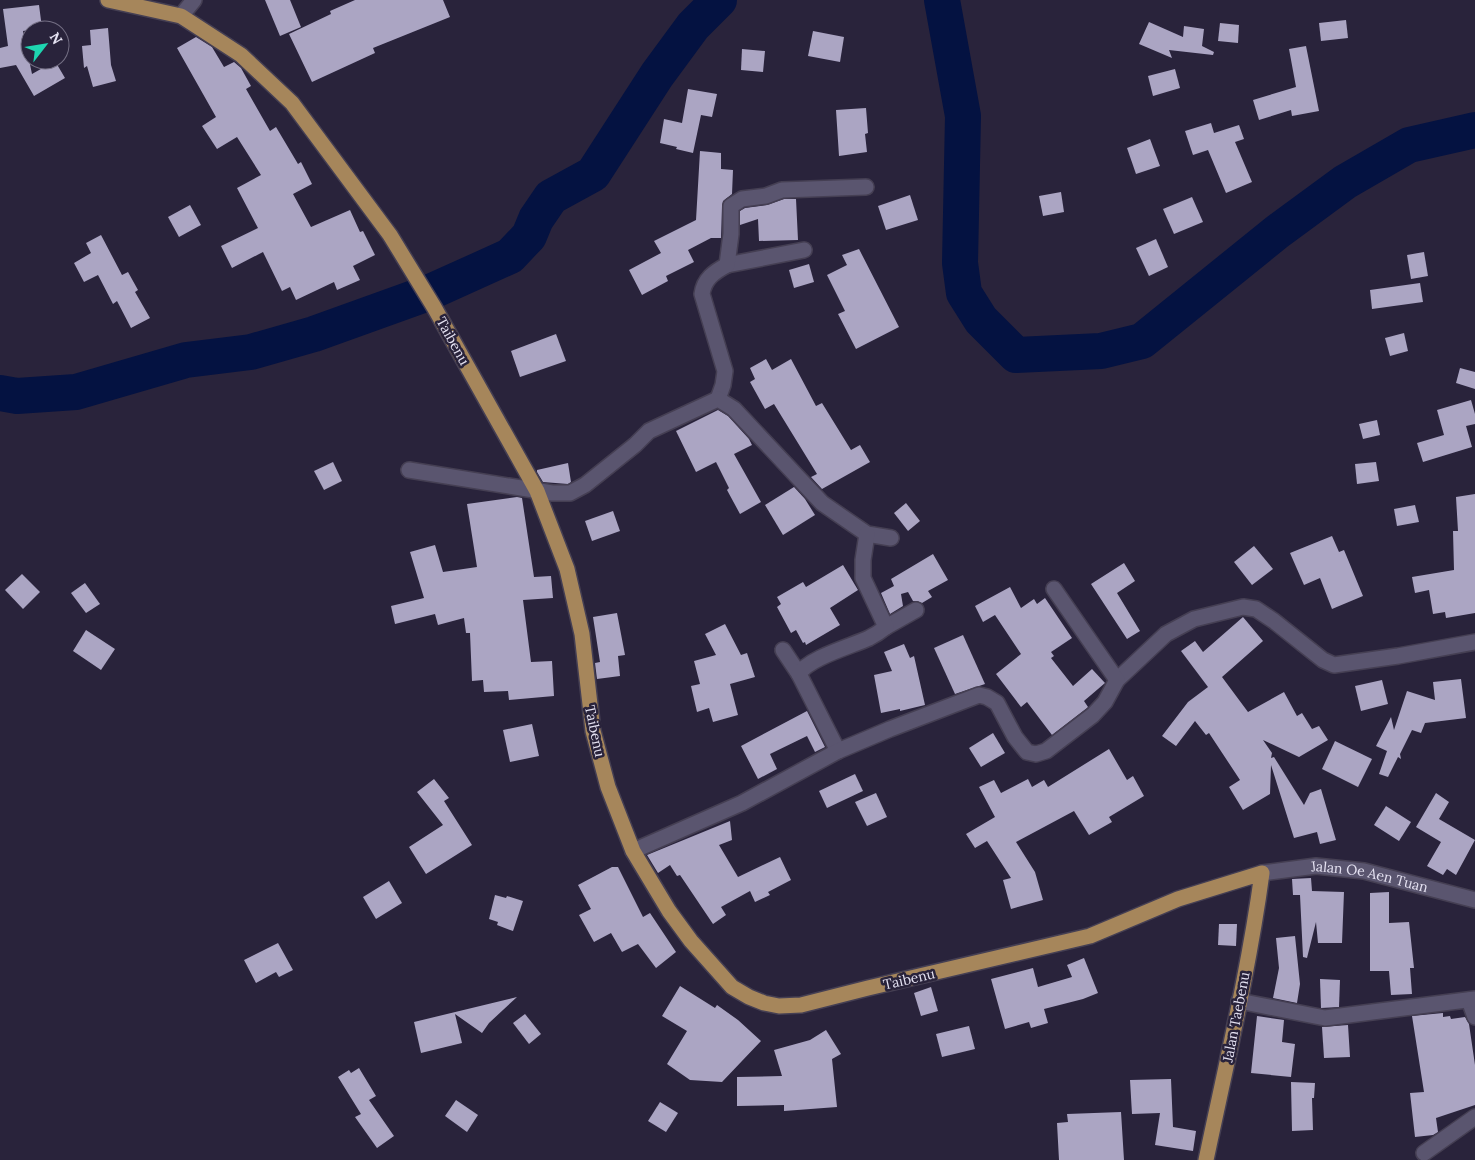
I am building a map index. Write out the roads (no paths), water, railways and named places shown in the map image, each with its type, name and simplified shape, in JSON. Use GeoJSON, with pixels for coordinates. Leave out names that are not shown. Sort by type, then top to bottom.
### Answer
{"type":"FeatureCollection","features":[{"type":"Feature","properties":{"kind":"main road"},"geometry":{"type":"LineString","coordinates":[[108,0],[181,16]]}},
{"type":"Feature","properties":{"kind":"main road","name":"Taibenu"},"geometry":{"type":"LineString","coordinates":[[181,16],[241,55],[292,103],[390,235],[434,307],[537,491],[567,569],[582,634],[593,731],[608,787],[633,851],[669,911],[732,987],[749,997],[779,1006],[800,1005],[835,998],[868,988],[1090,936],[1178,898],[1262,873]]}},
{"type":"Feature","properties":{"kind":"main road","name":"Jalan Taebenu"},"geometry":{"type":"LineString","coordinates":[[1206,1160],[1257,910],[1262,873]]}},
{"type":"Feature","properties":{"kind":"street"},"geometry":{"type":"LineString","coordinates":[[181,16],[194,0]]}},
{"type":"Feature","properties":{"kind":"street"},"geometry":{"type":"LineString","coordinates":[[728,266],[731,206],[742,198],[766,196],[782,190],[866,187]]}},
{"type":"Feature","properties":{"kind":"street"},"geometry":{"type":"LineString","coordinates":[[408,470],[552,493],[570,492],[585,484],[649,431],[718,399],[725,371],[702,294],[703,285],[714,271],[728,266],[804,250]]}},
{"type":"Feature","properties":{"kind":"street"},"geometry":{"type":"LineString","coordinates":[[718,399],[734,409],[822,503],[867,534],[891,538]]}},
{"type":"Feature","properties":{"kind":"street"},"geometry":{"type":"LineString","coordinates":[[867,534],[863,560],[863,578],[886,627]]}},
{"type":"Feature","properties":{"kind":"street"},"geometry":{"type":"LineString","coordinates":[[1054,589],[1117,680]]}},
{"type":"Feature","properties":{"kind":"street"},"geometry":{"type":"LineString","coordinates":[[633,851],[742,803],[838,751],[979,695],[997,703],[1015,737],[1027,752],[1036,754],[1046,751],[1093,715],[1105,702],[1117,680],[1166,634],[1194,619],[1243,608],[1256,609],[1329,664],[1334,665],[1475,642]]}},
{"type":"Feature","properties":{"kind":"street"},"geometry":{"type":"LineString","coordinates":[[797,671],[835,651],[871,637],[916,610]]}},
{"type":"Feature","properties":{"kind":"street"},"geometry":{"type":"LineString","coordinates":[[783,650],[797,671],[838,751]]}},
{"type":"Feature","properties":{"kind":"street","name":"Jalan Oe Aen Tuan"},"geometry":{"type":"LineString","coordinates":[[1262,873],[1316,866],[1364,870],[1475,900]]}},
{"type":"Feature","properties":{"kind":"street"},"geometry":{"type":"LineString","coordinates":[[1239,1001],[1325,1018],[1472,999],[1475,1017]]}},
{"type":"Feature","properties":{"kind":"street"},"geometry":{"type":"LineString","coordinates":[[1424,1153],[1475,1117]]}},
{"type":"Feature","properties":{"kind":"waterway"},"geometry":{"type":"LineString","coordinates":[[0,393],[17,396],[76,392],[186,360],[251,352],[314,334],[428,293],[510,256],[529,236],[536,219],[551,197],[593,174],[657,75],[693,26],[719,0]]}},
{"type":"Feature","properties":{"kind":"waterway"},"geometry":{"type":"LineString","coordinates":[[942,0],[963,116],[960,263],[964,293],[981,320],[1016,355],[1101,351],[1142,341],[1277,232],[1345,182],[1409,145],[1475,130]]}}]}
